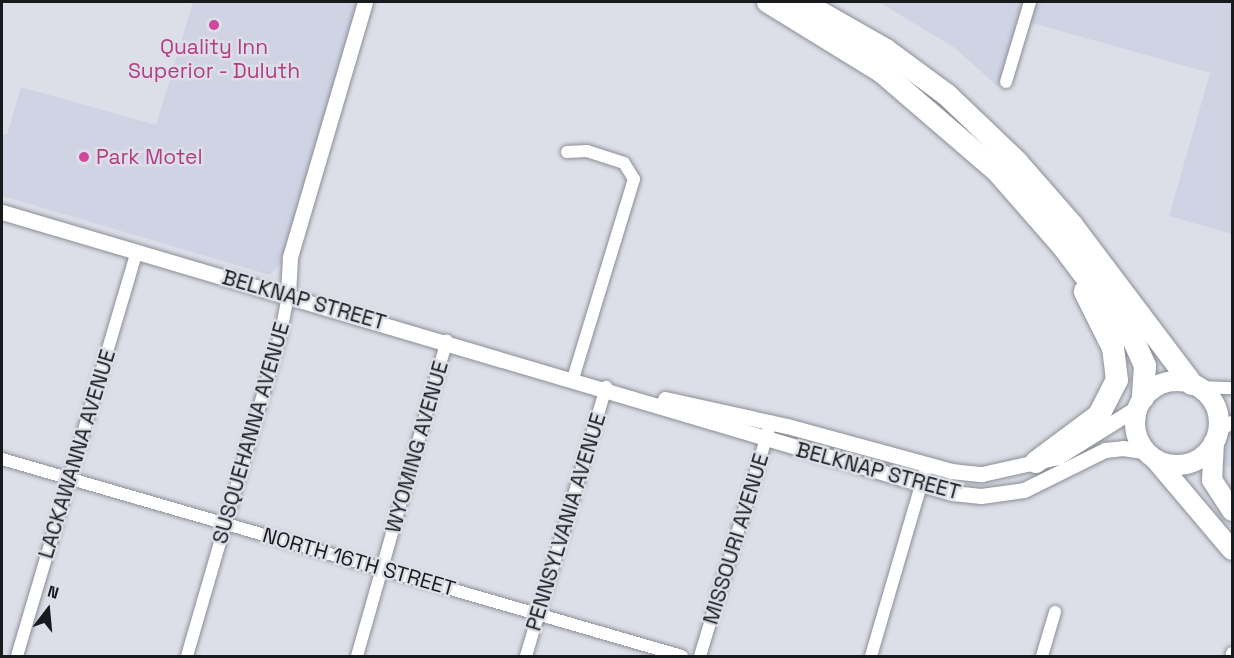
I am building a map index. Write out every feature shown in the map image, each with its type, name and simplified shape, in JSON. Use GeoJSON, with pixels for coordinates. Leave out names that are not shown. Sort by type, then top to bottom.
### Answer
{"type":"FeatureCollection","features":[{"type":"Feature","properties":{"kind":"highway"},"geometry":{"type":"LineString","coordinates":[[768,2],[849,48],[930,111],[997,171],[1055,238],[1141,352],[1145,366],[1137,436],[1150,455],[1233,550]]}},
{"type":"Feature","properties":{"kind":"highway"},"geometry":{"type":"LineString","coordinates":[[802,2],[886,50],[947,95],[1017,162],[1072,225],[1218,413],[1221,433],[1212,480],[1233,511]]}},
{"type":"Feature","properties":{"kind":"highway"},"geometry":{"type":"LineString","coordinates":[[1036,462],[1099,415],[1117,380],[1113,348],[1055,238]]}},
{"type":"Feature","properties":{"kind":"highway"},"geometry":{"type":"LineString","coordinates":[[1141,402],[1171,381],[1196,385]]}},
{"type":"Feature","properties":{"kind":"highway"},"geometry":{"type":"LineString","coordinates":[[1150,455],[1164,462],[1187,463],[1198,459],[1221,433]]}},
{"type":"Feature","properties":{"kind":"street","name":"SUSQUEHANNA AVENUE"},"geometry":{"type":"LineString","coordinates":[[187,657],[281,332],[288,295],[290,257],[365,2]]}},
{"type":"Feature","properties":{"kind":"street"},"geometry":{"type":"LineString","coordinates":[[1006,82],[1030,2]]}},
{"type":"Feature","properties":{"kind":"street"},"geometry":{"type":"LineString","coordinates":[[567,152],[587,150],[624,163],[634,178],[631,195],[573,378]]}},
{"type":"Feature","properties":{"kind":"street","name":"BELKNAP STREET"},"geometry":{"type":"LineString","coordinates":[[2,212],[606,387],[765,440],[920,485],[968,496],[1000,494],[1039,485],[1105,450],[1122,448],[1150,455]]}},
{"type":"Feature","properties":{"kind":"street","name":"LACKAWANNA AVENUE"},"geometry":{"type":"LineString","coordinates":[[17,657],[137,251]]}},
{"type":"Feature","properties":{"kind":"street","name":"WYOMING AVENUE"},"geometry":{"type":"LineString","coordinates":[[357,657],[447,341]]}},
{"type":"Feature","properties":{"kind":"street"},"geometry":{"type":"LineString","coordinates":[[1196,385],[1233,388]]}},
{"type":"Feature","properties":{"kind":"street","name":"BELKNAP STREET"},"geometry":{"type":"LineString","coordinates":[[606,387],[771,422],[927,465],[982,474],[1036,462],[1078,447],[1141,402]]}},
{"type":"Feature","properties":{"kind":"street","name":"PENNSYLVANIA AVENUE"},"geometry":{"type":"LineString","coordinates":[[526,657],[606,387]]}},
{"type":"Feature","properties":{"kind":"street","name":"MISSOURI AVENUE"},"geometry":{"type":"LineString","coordinates":[[700,657],[771,422]]}},
{"type":"Feature","properties":{"kind":"street","name":"NORTH 16TH STREET"},"geometry":{"type":"LineString","coordinates":[[2,459],[682,657]]}},
{"type":"Feature","properties":{"kind":"street"},"geometry":{"type":"LineString","coordinates":[[871,657],[927,465]]}},
{"type":"Feature","properties":{"kind":"street"},"geometry":{"type":"LineString","coordinates":[[1042,657],[1055,612]]}},
{"type":"Feature","properties":{"kind":"shaded area"},"geometry":{"type":"Polygon","coordinates":[[[193,2],[359,2],[281,263],[270,275],[2,196],[2,134],[7,135],[21,87],[156,125],[193,2]]]}},
{"type":"Feature","properties":{"kind":"shaded area"},"geometry":{"type":"Polygon","coordinates":[[[879,2],[1232,2],[1232,234],[1169,216],[1210,73],[1018,19],[998,87],[955,48],[879,2]]]}},
{"type":"Feature","properties":{"kind":"shaded area"},"geometry":{"type":"Polygon","coordinates":[[[1232,429],[1232,468],[1219,464],[1223,443],[1232,429]]]}},
{"type":"Feature","properties":{"kind":"place","name":"Quality Inn Superior - Duluth"},"geometry":{"type":"Point","coordinates":[214,25]}},
{"type":"Feature","properties":{"kind":"place","name":"Park Motel"},"geometry":{"type":"Point","coordinates":[84,157]}}]}
